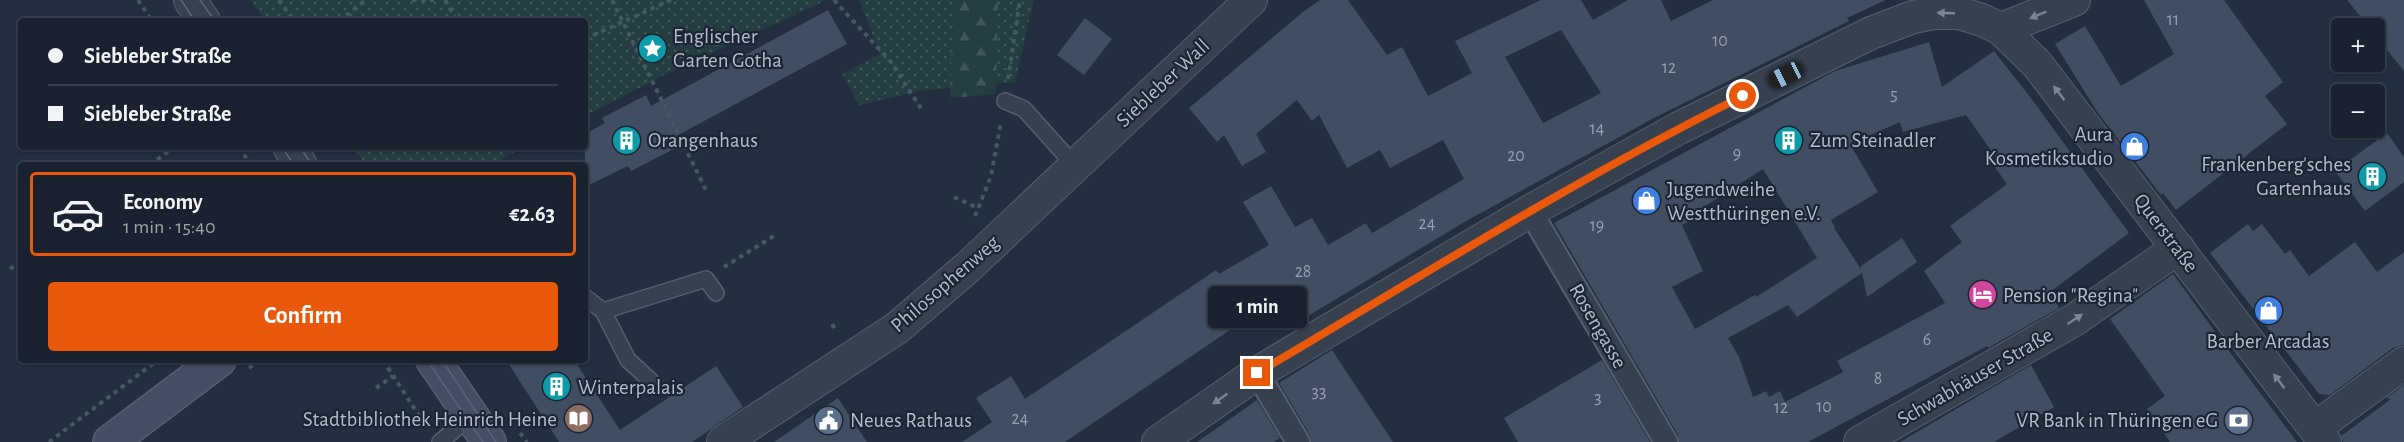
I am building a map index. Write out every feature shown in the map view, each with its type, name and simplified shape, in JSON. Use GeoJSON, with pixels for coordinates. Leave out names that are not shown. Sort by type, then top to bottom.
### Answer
{"type":"FeatureCollection","features":[{"type":"Feature","properties":{"kind":"main road"},"geometry":{"type":"LineString","coordinates":[[110,442],[215,363]]}},
{"type":"Feature","properties":{"kind":"main road"},"geometry":{"type":"LineString","coordinates":[[435,363],[480,429]]}},
{"type":"Feature","properties":{"kind":"street"},"geometry":{"type":"LineString","coordinates":[[190,0],[202,18]]}},
{"type":"Feature","properties":{"kind":"street","name":"Siebleber Wall"},"geometry":{"type":"LineString","coordinates":[[1075,166],[1251,0]]}},
{"type":"Feature","properties":{"kind":"street"},"geometry":{"type":"LineString","coordinates":[[1158,442],[1257,373],[1530,210],[1679,128],[1871,33],[1913,17],[1934,13],[1959,14],[1982,20],[2001,29],[2074,0]]}},
{"type":"Feature","properties":{"kind":"street","name":"Querstraße"},"geometry":{"type":"LineString","coordinates":[[2001,29],[2037,64],[2320,435]]}},
{"type":"Feature","properties":{"kind":"street","name":"Philosophenweg"},"geometry":{"type":"LineString","coordinates":[[723,442],[897,328],[968,267],[1075,166]]}},
{"type":"Feature","properties":{"kind":"street","name":"Rosengasse"},"geometry":{"type":"LineString","coordinates":[[1530,210],[1666,442]]}},
{"type":"Feature","properties":{"kind":"street","name":"Schwabhäuser Straße"},"geometry":{"type":"LineString","coordinates":[[1860,442],[2074,320],[2178,248]]}},
{"type":"Feature","properties":{"kind":"street"},"geometry":{"type":"LineString","coordinates":[[2320,435],[2404,363]]}},
{"type":"Feature","properties":{"kind":"street"},"geometry":{"type":"LineString","coordinates":[[1257,373],[1298,442]]}},
{"type":"Feature","properties":{"kind":"lane"},"geometry":{"type":"LineString","coordinates":[[1005,101],[1024,109],[1075,166]]}},
{"type":"Feature","properties":{"kind":"lane"},"geometry":{"type":"LineString","coordinates":[[603,312],[706,279],[716,293]]}},
{"type":"Feature","properties":{"kind":"lane"},"geometry":{"type":"LineString","coordinates":[[588,300],[603,312],[628,360],[650,380]]}},
{"type":"Feature","properties":{"kind":"lane"},"geometry":{"type":"LineString","coordinates":[[441,442],[480,429]]}},
{"type":"Feature","properties":{"kind":"path"},"geometry":{"type":"LineString","coordinates":[[138,0],[150,18]]}},
{"type":"Feature","properties":{"kind":"path"},"geometry":{"type":"LineString","coordinates":[[279,0],[292,18]]}},
{"type":"Feature","properties":{"kind":"path"},"geometry":{"type":"LineString","coordinates":[[343,18],[366,0]]}},
{"type":"Feature","properties":{"kind":"path"},"geometry":{"type":"LineString","coordinates":[[411,0],[434,0]]}},
{"type":"Feature","properties":{"kind":"path"},"geometry":{"type":"LineString","coordinates":[[446,0],[455,18]]}},
{"type":"Feature","properties":{"kind":"path"},"geometry":{"type":"LineString","coordinates":[[612,0],[707,192]]}},
{"type":"Feature","properties":{"kind":"path"},"geometry":{"type":"LineString","coordinates":[[588,38],[671,0]]}},
{"type":"Feature","properties":{"kind":"path"},"geometry":{"type":"LineString","coordinates":[[834,0],[891,62],[922,110]]}},
{"type":"Feature","properties":{"kind":"path"},"geometry":{"type":"LineString","coordinates":[[972,222],[991,176],[1020,0]]}},
{"type":"Feature","properties":{"kind":"path"},"geometry":{"type":"LineString","coordinates":[[154,162],[170,150]]}},
{"type":"Feature","properties":{"kind":"path"},"geometry":{"type":"LineString","coordinates":[[954,197],[978,208]]}},
{"type":"Feature","properties":{"kind":"path"},"geometry":{"type":"LineString","coordinates":[[739,258],[777,234]]}},
{"type":"Feature","properties":{"kind":"path"},"geometry":{"type":"LineString","coordinates":[[10,269],[18,263]]}},
{"type":"Feature","properties":{"kind":"path"},"geometry":{"type":"LineString","coordinates":[[49,442],[154,363]]}},
{"type":"Feature","properties":{"kind":"path"},"geometry":{"type":"LineString","coordinates":[[385,363],[429,431],[441,442]]}},
{"type":"Feature","properties":{"kind":"path"},"geometry":{"type":"LineString","coordinates":[[376,388],[393,376]]}},
{"type":"Feature","properties":{"kind":"green space","name":"Englischer Garten Gotha"},"geometry":{"type":"Polygon","coordinates":[[[250,0],[827,0],[664,75],[588,114],[588,18],[263,18],[250,0]]]}},
{"type":"Feature","properties":{"kind":"green space","name":"Englischer Garten Gotha"},"geometry":{"type":"Polygon","coordinates":[[[859,0],[1034,0],[1015,82],[920,91],[859,105],[842,74],[880,54],[859,0]]]}},
{"type":"Feature","properties":{"kind":"green space"},"geometry":{"type":"Polygon","coordinates":[[[953,0],[998,0],[996,94],[950,98],[953,0]]]}},
{"type":"Feature","properties":{"kind":"green space"},"geometry":{"type":"Polygon","coordinates":[[[355,150],[518,150],[495,162],[364,162],[355,150]]]}},
{"type":"Feature","properties":{"kind":"building"},"geometry":{"type":"Polygon","coordinates":[[[1320,0],[1348,0],[1387,55],[1402,47],[1428,96],[1472,73],[1455,41],[1541,0],[1581,0],[1593,20],[1628,0],[1661,0],[1671,21],[1713,0],[1886,0],[1847,18],[1849,21],[1652,119],[1468,220],[1293,325],[1277,298],[1065,442],[962,442],[992,422],[976,398],[1011,376],[1025,399],[1216,270],[1219,274],[1269,245],[1243,202],[1271,186],[1295,227],[1312,218],[1328,245],[1366,223],[1372,233],[1464,179],[1443,140],[1390,168],[1380,150],[1347,168],[1319,115],[1312,121],[1297,100],[1256,134],[1266,152],[1242,166],[1224,135],[1217,142],[1189,108],[1320,0]],[[1561,30],[1505,57],[1543,123],[1601,93],[1561,30]]]}},
{"type":"Feature","properties":{"kind":"building"},"geometry":{"type":"Polygon","coordinates":[[[2144,0],[2224,0],[2283,82],[2265,96],[2287,124],[2176,210],[2163,193],[2161,195],[2098,113],[2055,44],[2085,26],[2121,86],[2174,54],[2144,0]]]}},
{"type":"Feature","properties":{"kind":"building"},"geometry":{"type":"Polygon","coordinates":[[[2347,0],[2404,0],[2404,71],[2385,48],[2385,18],[2362,18],[2347,0]]]}},
{"type":"Feature","properties":{"kind":"building"},"geometry":{"type":"Polygon","coordinates":[[[828,10],[847,44],[669,140],[674,149],[631,171],[628,166],[588,186],[588,162],[585,162],[585,150],[588,150],[588,132],[605,123],[602,118],[646,95],[651,106],[828,10]]]}},
{"type":"Feature","properties":{"kind":"building"},"geometry":{"type":"Polygon","coordinates":[[[1085,18],[1112,39],[1084,75],[1057,55],[1085,18]]]}},
{"type":"Feature","properties":{"kind":"building"},"geometry":{"type":"Polygon","coordinates":[[[1929,42],[1942,87],[1994,51],[2129,233],[2050,292],[2059,308],[1988,348],[1987,346],[1808,442],[1679,442],[1678,435],[1554,223],[1835,71],[1929,42]],[[1966,115],[1903,132],[1900,122],[1850,144],[1878,192],[1831,220],[1834,228],[1861,269],[1861,266],[1902,238],[1917,262],[1867,297],[1862,273],[1797,317],[1788,305],[1728,338],[1739,357],[1753,397],[1766,391],[1769,397],[1780,391],[1785,402],[1843,372],[1837,361],[1945,303],[1924,271],[1962,242],[1950,226],[2007,184],[1992,163],[1997,159],[1966,115]],[[1763,169],[1705,206],[1708,212],[1682,225],[1703,271],[1672,287],[1695,329],[1755,295],[1756,297],[1817,258],[1763,169]]]}},
{"type":"Feature","properties":{"kind":"building","name":"Frankenberg'sches Gartenhaus"},"geometry":{"type":"Polygon","coordinates":[[[2387,133],[2404,157],[2404,182],[2365,211],[2335,171],[2380,138],[2385,138],[2387,133]]]}},
{"type":"Feature","properties":{"kind":"building"},"geometry":{"type":"Polygon","coordinates":[[[2248,224],[2253,231],[2262,224],[2285,254],[2290,250],[2309,276],[2355,242],[2377,272],[2404,252],[2404,345],[2393,348],[2330,395],[2319,394],[2210,253],[2248,224]]]}},
{"type":"Feature","properties":{"kind":"building"},"geometry":{"type":"Polygon","coordinates":[[[2173,274],[2297,442],[2170,442],[2147,409],[2165,396],[2110,319],[2173,274]]]}},
{"type":"Feature","properties":{"kind":"building"},"geometry":{"type":"Polygon","coordinates":[[[1332,350],[1393,442],[1311,442],[1310,435],[1279,383],[1332,350]]]}},
{"type":"Feature","properties":{"kind":"building"},"geometry":{"type":"Polygon","coordinates":[[[1602,360],[1650,442],[1518,442],[1504,418],[1602,360]]]}},
{"type":"Feature","properties":{"kind":"building","name":"Winterpalais"},"geometry":{"type":"Polygon","coordinates":[[[508,363],[576,363],[620,430],[716,366],[743,407],[692,442],[559,442],[508,363]]]}},
{"type":"Feature","properties":{"kind":"building"},"geometry":{"type":"Polygon","coordinates":[[[2031,365],[2054,407],[1994,442],[1900,442],[2031,365]]]}},
{"type":"Feature","properties":{"kind":"building"},"geometry":{"type":"Polygon","coordinates":[[[2404,385],[2404,442],[2343,442],[2341,436],[2391,399],[2386,398],[2404,385]]]}},
{"type":"Feature","properties":{"kind":"building","name":"Neues Rathaus"},"geometry":{"type":"Polygon","coordinates":[[[838,398],[867,442],[774,442],[838,398]]]}},
{"type":"Feature","properties":{"kind":"building"},"geometry":{"type":"Polygon","coordinates":[[[1257,400],[1280,438],[1274,442],[1197,442],[1257,400]]]}},
{"type":"Feature","properties":{"kind":"tram line"},"geometry":{"type":"LineString","coordinates":[[181,0],[193,18]]}},
{"type":"Feature","properties":{"kind":"tram line"},"geometry":{"type":"LineString","coordinates":[[200,0],[213,18]]}},
{"type":"Feature","properties":{"kind":"tram line"},"geometry":{"type":"LineString","coordinates":[[284,150],[292,162]]}},
{"type":"Feature","properties":{"kind":"tram line"},"geometry":{"type":"LineString","coordinates":[[302,150],[310,162]]}},
{"type":"Feature","properties":{"kind":"tram line"},"geometry":{"type":"LineString","coordinates":[[429,363],[483,442]]}},
{"type":"Feature","properties":{"kind":"tram line"},"geometry":{"type":"LineString","coordinates":[[444,363],[496,442]]}},
{"type":"Feature","properties":{"kind":"place","name":"Englischer Garten Gotha"},"geometry":{"type":"Point","coordinates":[652,48]}},
{"type":"Feature","properties":{"kind":"place","name":"Orangenhaus"},"geometry":{"type":"Point","coordinates":[627,140]}},
{"type":"Feature","properties":{"kind":"place","name":"Zum Steinadler"},"geometry":{"type":"Point","coordinates":[1789,140]}},
{"type":"Feature","properties":{"kind":"place","name":"Aura Kosmetikstudio"},"geometry":{"type":"Point","coordinates":[2134,146]}},
{"type":"Feature","properties":{"kind":"place","name":"Frankenberg'sches Gartenhaus"},"geometry":{"type":"Point","coordinates":[2372,176]}},
{"type":"Feature","properties":{"kind":"place","name":"Jugendweihe Westthüringen e.V."},"geometry":{"type":"Point","coordinates":[1646,201]}},
{"type":"Feature","properties":{"kind":"place","name":"Pension \"Regina\""},"geometry":{"type":"Point","coordinates":[1982,295]}},
{"type":"Feature","properties":{"kind":"place","name":"Barber Arcadas"},"geometry":{"type":"Point","coordinates":[2268,310]}},
{"type":"Feature","properties":{"kind":"place","name":"Winterpalais"},"geometry":{"type":"Point","coordinates":[557,387]}},
{"type":"Feature","properties":{"kind":"place","name":"Stadtbibliothek Heinrich Heine"},"geometry":{"type":"Point","coordinates":[578,419]}},
{"type":"Feature","properties":{"kind":"place","name":"Neues Rathaus"},"geometry":{"type":"Point","coordinates":[829,420]}},
{"type":"Feature","properties":{"kind":"place","name":"VR Bank in Thüringen eG"},"geometry":{"type":"Point","coordinates":[2239,420]}},
{"type":"Feature","properties":{"kind":"route"},"geometry":{"type":"LineString","coordinates":[[1257,373],[1530,210],[1679,128],[1743,96]]}}]}
